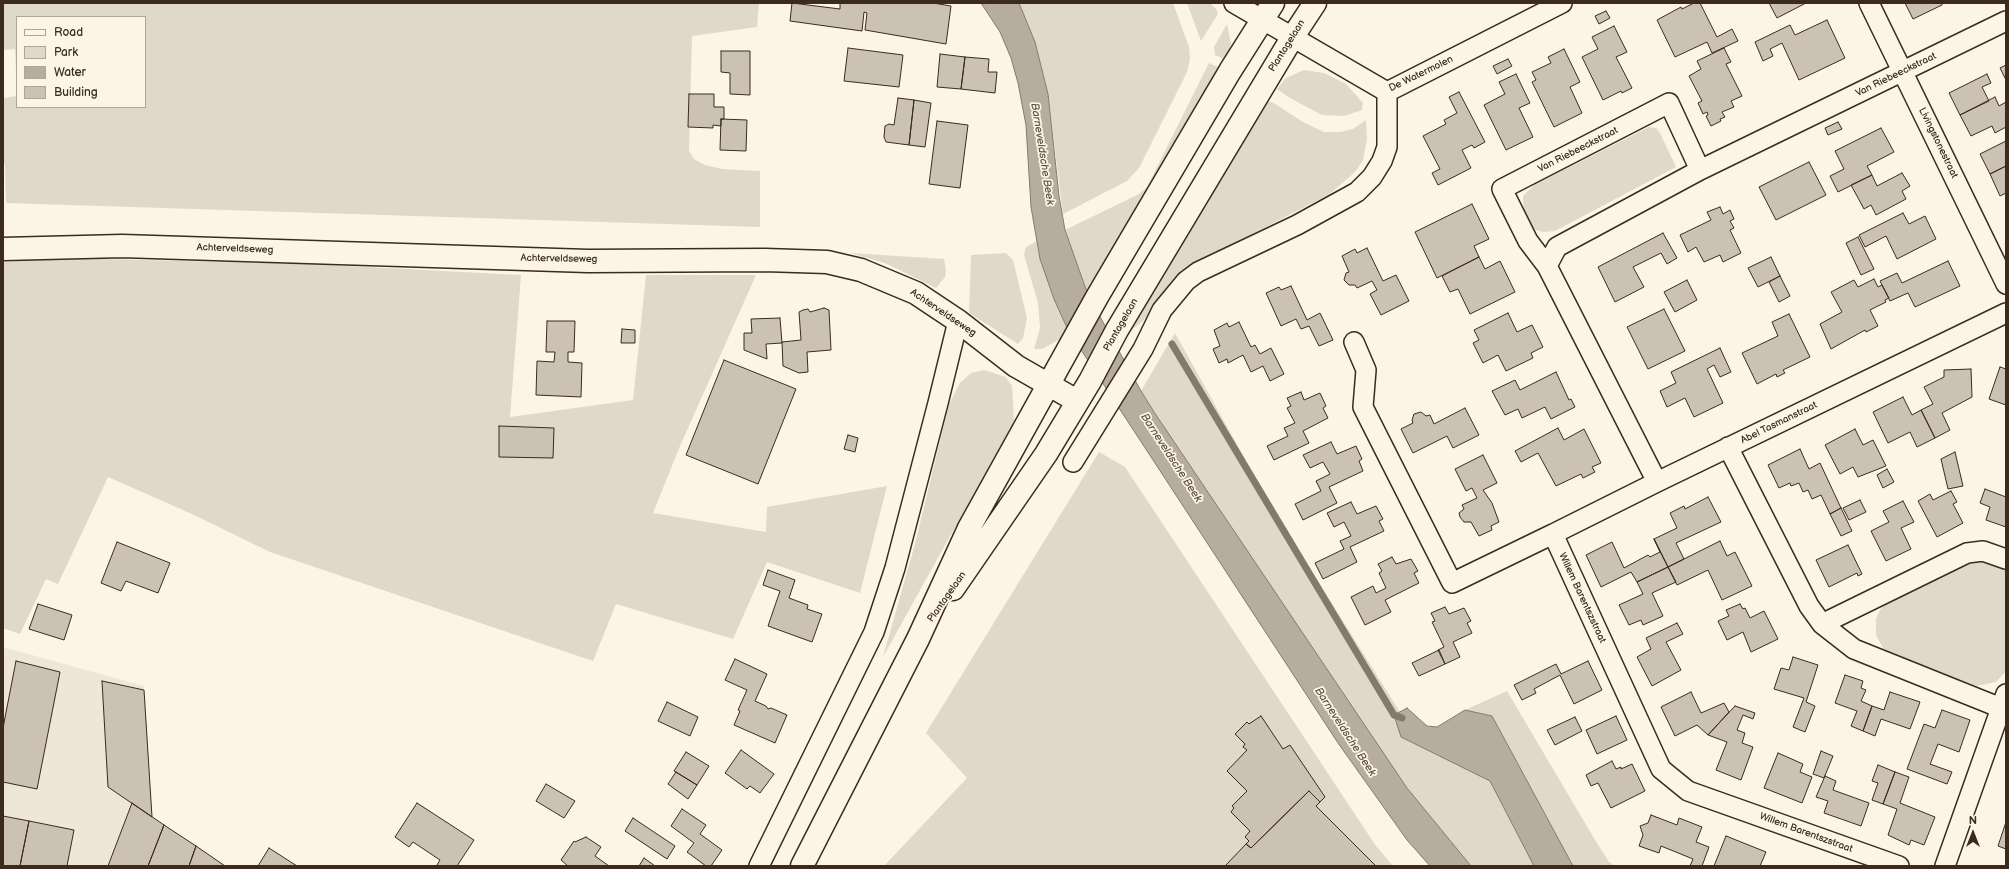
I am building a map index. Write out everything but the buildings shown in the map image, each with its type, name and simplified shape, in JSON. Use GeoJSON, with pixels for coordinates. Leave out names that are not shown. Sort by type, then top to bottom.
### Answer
{"type":"FeatureCollection","features":[{"type":"Feature","properties":{"kind":"main road","name":"Plantagelaan"},"geometry":{"type":"LineString","coordinates":[[918,639],[1046,454],[1090,381],[1117,330],[1292,38],[1315,3]]}},
{"type":"Feature","properties":{"kind":"main road","name":"Plantagelaan"},"geometry":{"type":"LineString","coordinates":[[802,866],[918,639],[969,528],[1097,297],[1268,11]]}},
{"type":"Feature","properties":{"kind":"main road","name":"Achterveldseweg"},"geometry":{"type":"LineString","coordinates":[[3,249],[122,246],[588,261],[765,260],[827,262],[861,270],[916,293],[958,321],[1016,366],[1077,402]]}},
{"type":"Feature","properties":{"kind":"street","name":"De Watermolen"},"geometry":{"type":"LineString","coordinates":[[1234,3],[1268,11],[1292,38],[1387,92],[1562,3]]}},
{"type":"Feature","properties":{"kind":"street","name":"Livingstonestraat"},"geometry":{"type":"LineString","coordinates":[[1869,3],[2006,284]]}},
{"type":"Feature","properties":{"kind":"street","name":"Van Riebeeckstraat"},"geometry":{"type":"LineString","coordinates":[[1547,266],[1557,247],[1700,170],[2006,21]]}},
{"type":"Feature","properties":{"kind":"street"},"geometry":{"type":"LineString","coordinates":[[1073,462],[1130,367],[1143,349],[1162,310],[1176,292],[1198,272],[1297,225],[1357,192],[1372,178],[1382,161],[1387,146],[1387,92]]}},
{"type":"Feature","properties":{"kind":"street","name":"Van Riebeeckstraat"},"geometry":{"type":"LineString","coordinates":[[1657,482],[1547,266],[1528,241],[1502,189],[1669,103],[1700,170]]}},
{"type":"Feature","properties":{"kind":"street","name":"Abel Tasmanstraat"},"geometry":{"type":"LineString","coordinates":[[1553,534],[2006,312]]}},
{"type":"Feature","properties":{"kind":"street"},"geometry":{"type":"LineString","coordinates":[[759,866],[874,632],[895,568],[958,321]]}},
{"type":"Feature","properties":{"kind":"street"},"geometry":{"type":"LineString","coordinates":[[1354,342],[1366,370],[1363,407],[1452,583],[1553,534]]}},
{"type":"Feature","properties":{"kind":"street"},"geometry":{"type":"LineString","coordinates":[[1728,447],[1809,606],[1822,624],[1854,649],[2003,701],[1945,866]]}},
{"type":"Feature","properties":{"kind":"street","name":"Willem Barentszstraat"},"geometry":{"type":"LineString","coordinates":[[1553,534],[1661,769],[1688,791],[1899,866]]}},
{"type":"Feature","properties":{"kind":"street"},"geometry":{"type":"LineString","coordinates":[[1822,624],[1967,553],[1983,551],[2006,559]]}},
{"type":"Feature","properties":{"kind":"shaded area"},"geometry":{"type":"Polygon","coordinates":[[[3,647],[144,686],[152,817],[226,866],[3,866],[3,647]]]}},
{"type":"Feature","properties":{"kind":"green space"},"geometry":{"type":"Polygon","coordinates":[[[3,3],[759,3],[757,27],[692,36],[689,151],[694,159],[705,165],[722,169],[760,171],[760,227],[6,203],[5,164],[3,163],[3,98],[16,96],[16,108],[146,108],[146,16],[16,16],[16,71],[15,49],[3,50],[3,3]]]}},
{"type":"Feature","properties":{"kind":"green space"},"geometry":{"type":"Polygon","coordinates":[[[1019,3],[1173,3],[1189,47],[1190,59],[1187,72],[1139,168],[1127,181],[1063,214],[1048,94],[1035,42],[1019,3]]]}},
{"type":"Feature","properties":{"kind":"green space"},"geometry":{"type":"Polygon","coordinates":[[[1187,3],[1210,3],[1216,9],[1218,14],[1201,41],[1187,3]]]}},
{"type":"Feature","properties":{"kind":"green space"},"geometry":{"type":"Polygon","coordinates":[[[1227,24],[1231,44],[1226,60],[1215,55],[1214,47],[1227,24]]]}},
{"type":"Feature","properties":{"kind":"green space"},"geometry":{"type":"Polygon","coordinates":[[[1209,63],[1222,69],[1088,295],[1065,230],[1139,194],[1147,187],[1209,63]]]}},
{"type":"Feature","properties":{"kind":"green space"},"geometry":{"type":"Polygon","coordinates":[[[1304,70],[1324,73],[1346,84],[1363,103],[1362,110],[1344,116],[1322,115],[1290,98],[1277,89],[1286,78],[1304,70]]]}},
{"type":"Feature","properties":{"kind":"green space"},"geometry":{"type":"Polygon","coordinates":[[[1266,102],[1272,102],[1303,122],[1324,132],[1340,132],[1353,129],[1366,120],[1367,139],[1363,160],[1356,171],[1330,194],[1190,266],[1168,286],[1156,306],[1142,322],[1122,337],[1266,102]]]}},
{"type":"Feature","properties":{"kind":"green space"},"geometry":{"type":"Polygon","coordinates":[[[1649,127],[1656,128],[1660,133],[1676,167],[1555,231],[1543,232],[1533,229],[1524,215],[1523,196],[1534,185],[1649,127]]]}},
{"type":"Feature","properties":{"kind":"green space"},"geometry":{"type":"Polygon","coordinates":[[[1037,241],[1040,259],[1054,299],[1068,330],[1064,337],[1042,349],[1034,349],[1040,328],[1038,303],[1024,255],[1026,247],[1037,241]]]}},
{"type":"Feature","properties":{"kind":"green space"},"geometry":{"type":"Polygon","coordinates":[[[850,253],[944,259],[946,270],[945,277],[936,288],[885,263],[850,253]]]}},
{"type":"Feature","properties":{"kind":"green space"},"geometry":{"type":"Polygon","coordinates":[[[1006,253],[1013,260],[1027,318],[1023,338],[1018,344],[969,313],[971,255],[1006,253]]]}},
{"type":"Feature","properties":{"kind":"green space"},"geometry":{"type":"Polygon","coordinates":[[[62,258],[309,264],[521,275],[510,417],[633,400],[646,275],[756,275],[680,446],[653,513],[766,532],[767,507],[887,486],[860,593],[767,562],[733,639],[616,604],[593,661],[270,552],[192,514],[108,477],[58,584],[46,579],[20,634],[3,628],[3,262],[62,258]]]}},
{"type":"Feature","properties":{"kind":"green space"},"geometry":{"type":"Polygon","coordinates":[[[1175,333],[1274,511],[1400,712],[1394,715],[1401,737],[1490,781],[1534,866],[1471,866],[1407,788],[1363,724],[1141,391],[1175,333]]]}},
{"type":"Feature","properties":{"kind":"green space"},"geometry":{"type":"Polygon","coordinates":[[[984,370],[1006,377],[1012,386],[1014,421],[883,657],[915,544],[949,404],[960,383],[971,373],[984,370]]]}},
{"type":"Feature","properties":{"kind":"green space"},"geometry":{"type":"Polygon","coordinates":[[[1099,452],[1125,467],[1376,846],[1393,866],[884,866],[967,778],[926,733],[1099,452]]]}},
{"type":"Feature","properties":{"kind":"green space"},"geometry":{"type":"Polygon","coordinates":[[[1982,558],[2006,569],[2006,671],[1996,682],[1977,686],[1893,656],[1883,648],[1876,635],[1876,619],[1880,610],[1887,602],[1967,562],[1982,558]]]}},
{"type":"Feature","properties":{"kind":"green space"},"geometry":{"type":"Polygon","coordinates":[[[1507,691],[1595,840],[1609,862],[1615,866],[1573,866],[1492,716],[1465,710],[1507,691]]]}},
{"type":"Feature","properties":{"kind":"water","name":"Barneveldsche Beek"},"geometry":{"type":"Polygon","coordinates":[[[981,3],[1019,3],[1035,42],[1048,94],[1059,196],[1065,230],[1088,295],[1141,391],[1407,788],[1471,866],[1430,866],[1407,840],[1338,743],[1068,330],[1054,299],[1040,259],[1031,207],[1026,125],[1018,83],[1011,58],[1000,32],[981,3]]]}},
{"type":"Feature","properties":{"kind":"water"},"geometry":{"type":"Polygon","coordinates":[[[1407,708],[1427,726],[1437,727],[1465,710],[1492,716],[1573,866],[1534,866],[1490,781],[1401,737],[1394,715],[1407,708]]]}},
{"type":"Feature","properties":{"kind":"waterway"},"geometry":{"type":"LineString","coordinates":[[1172,344],[1394,715],[1402,718]]}}]}
